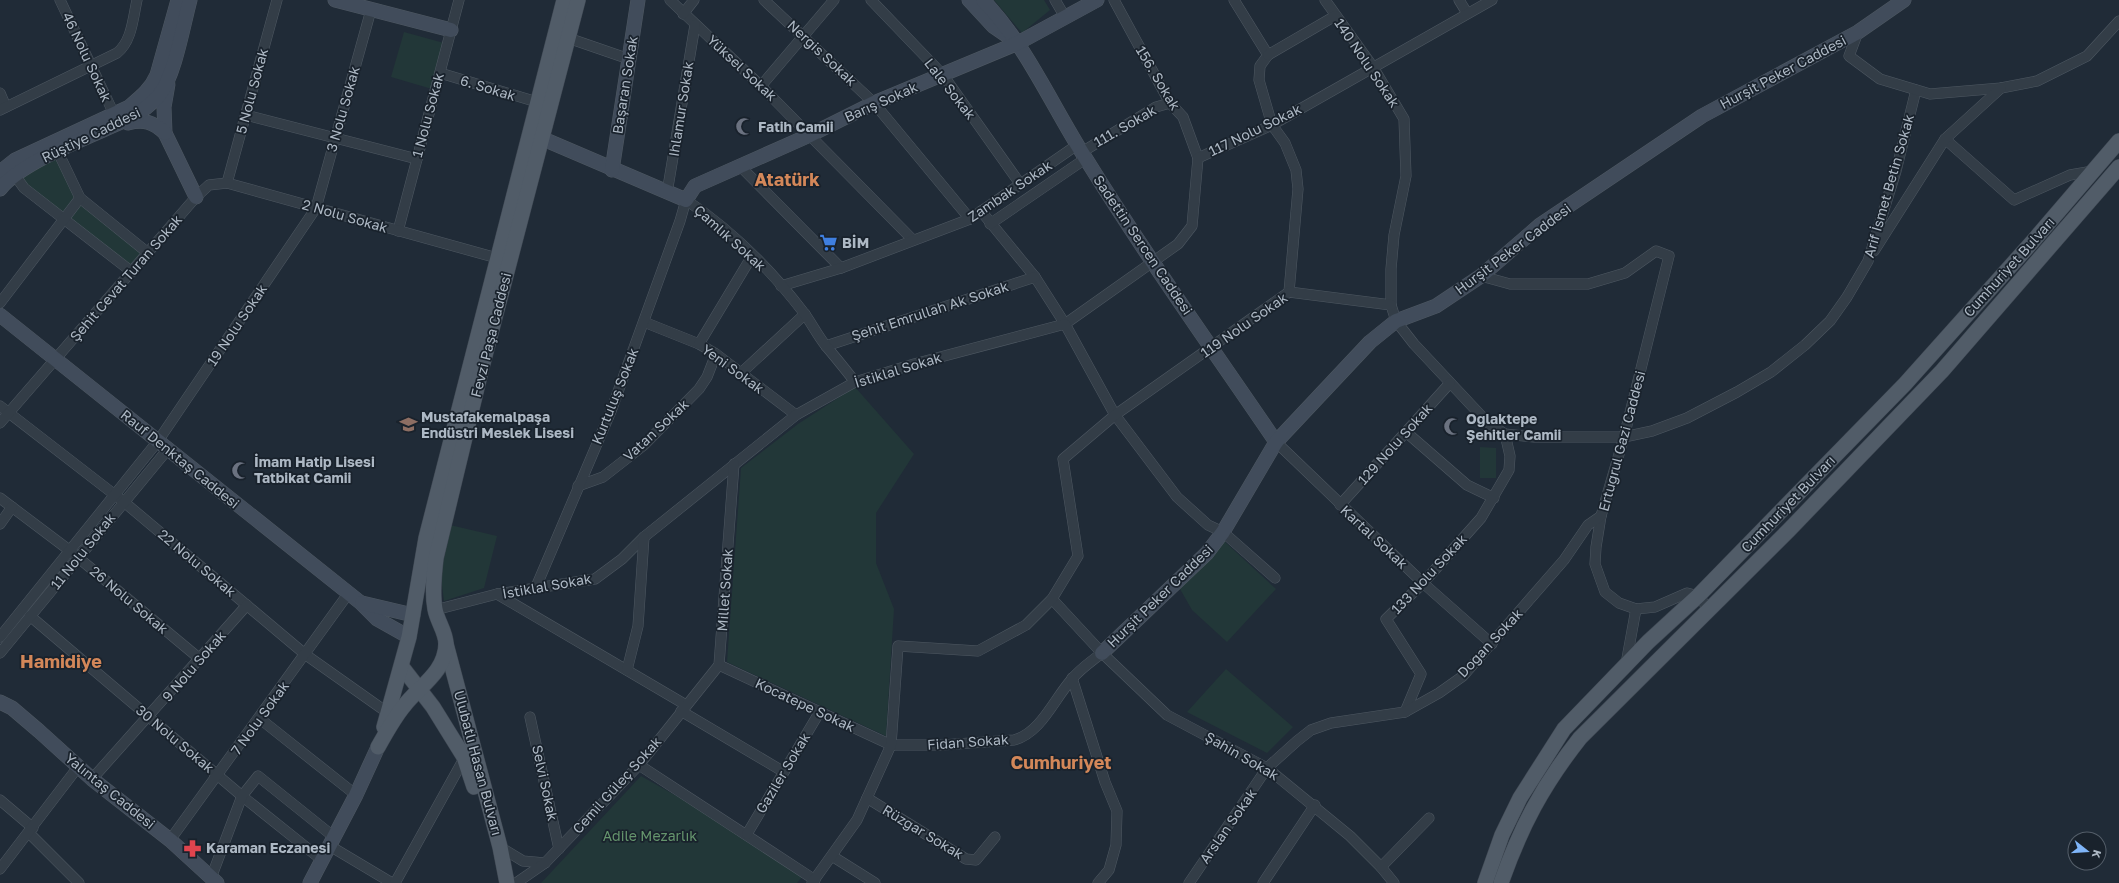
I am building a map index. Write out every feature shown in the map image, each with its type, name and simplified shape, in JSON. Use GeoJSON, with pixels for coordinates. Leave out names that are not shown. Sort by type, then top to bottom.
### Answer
{"type":"FeatureCollection","features":[{"type":"Feature","properties":{"kind":"main road","name":"Fevzi Paşa Caddesi"},"geometry":{"type":"LineString","coordinates":[[378,747],[393,714],[409,637],[416,587],[426,538],[564,0]]}},
{"type":"Feature","properties":{"kind":"main road","name":"Fevzi Paşa Caddesi"},"geometry":{"type":"LineString","coordinates":[[393,714],[421,690],[431,679],[444,656],[446,644],[435,610],[434,577],[436,558],[541,138],[578,0]]}},
{"type":"Feature","properties":{"kind":"main road","name":"Cumhuriyet Bulvarı"},"geometry":{"type":"LineString","coordinates":[[1485,883],[1502,835],[1520,798],[1536,769],[1564,730],[1626,666],[1698,596],[1905,384],[2034,240],[2119,141]]}},
{"type":"Feature","properties":{"kind":"main road","name":"Cumhuriyet Bulvarı"},"geometry":{"type":"LineString","coordinates":[[1502,883],[1521,830],[1533,805],[1556,768],[1580,738],[1789,530],[1942,371],[2119,167]]}},
{"type":"Feature","properties":{"kind":"main road"},"geometry":{"type":"LineString","coordinates":[[413,615],[435,610]]}},
{"type":"Feature","properties":{"kind":"main road","name":"Ulubatlı Hasan Bulvarı"},"geometry":{"type":"LineString","coordinates":[[446,644],[468,752],[498,883]]}},
{"type":"Feature","properties":{"kind":"main road","name":"Ulubatlı Hasan Bulvarı"},"geometry":{"type":"LineString","coordinates":[[402,666],[468,752],[500,847],[507,883]]}},
{"type":"Feature","properties":{"kind":"street","name":"46 Nolu Sokak"},"geometry":{"type":"LineString","coordinates":[[60,0],[92,66],[114,120]]}},
{"type":"Feature","properties":{"kind":"street"},"geometry":{"type":"LineString","coordinates":[[0,94],[3,108],[117,53],[124,48],[128,39],[138,0]]}},
{"type":"Feature","properties":{"kind":"street","name":"Rüştiye Caddesi"},"geometry":{"type":"LineString","coordinates":[[0,189],[14,174],[30,164],[58,152],[114,120],[152,86],[160,66],[178,0]]}},
{"type":"Feature","properties":{"kind":"street","name":"Rüştiye Caddesi"},"geometry":{"type":"LineString","coordinates":[[0,172],[15,160],[114,120],[142,112],[164,86],[170,72],[190,0]]}},
{"type":"Feature","properties":{"kind":"street","name":"5 Nolu Sokak"},"geometry":{"type":"LineString","coordinates":[[227,182],[277,0]]}},
{"type":"Feature","properties":{"kind":"street"},"geometry":{"type":"LineString","coordinates":[[335,0],[451,30]]}},
{"type":"Feature","properties":{"kind":"street","name":"1 Nolu Sokak"},"geometry":{"type":"LineString","coordinates":[[398,231],[459,0]]}},
{"type":"Feature","properties":{"kind":"street","name":"Başaran Sokak"},"geometry":{"type":"LineString","coordinates":[[612,170],[638,0]]}},
{"type":"Feature","properties":{"kind":"street","name":"Yüksel Sokak"},"geometry":{"type":"LineString","coordinates":[[670,0],[683,14],[761,86],[913,240]]}},
{"type":"Feature","properties":{"kind":"street"},"geometry":{"type":"LineString","coordinates":[[683,14],[694,0]]}},
{"type":"Feature","properties":{"kind":"street","name":"Nergis Sokak"},"geometry":{"type":"LineString","coordinates":[[764,0],[804,35],[874,103],[970,219]]}},
{"type":"Feature","properties":{"kind":"street"},"geometry":{"type":"LineString","coordinates":[[761,86],[834,0]]}},
{"type":"Feature","properties":{"kind":"street","name":"Lale Sokak"},"geometry":{"type":"LineString","coordinates":[[871,0],[943,74],[1021,184]]}},
{"type":"Feature","properties":{"kind":"street","name":"Sadettin Sercen Caddesi"},"geometry":{"type":"LineString","coordinates":[[969,0],[993,26],[1018,43]]}},
{"type":"Feature","properties":{"kind":"street","name":"Sadettin Sercen Caddesi"},"geometry":{"type":"LineString","coordinates":[[983,0],[998,16],[1018,43],[1081,152],[1153,262],[1276,442]]}},
{"type":"Feature","properties":{"kind":"street"},"geometry":{"type":"LineString","coordinates":[[1055,0],[1065,17]]}},
{"type":"Feature","properties":{"kind":"street","name":"Barış Sokak"},"geometry":{"type":"LineString","coordinates":[[686,200],[695,186],[810,135],[874,103],[1018,43],[1097,0]]}},
{"type":"Feature","properties":{"kind":"street","name":"156. Sokak"},"geometry":{"type":"LineString","coordinates":[[1114,0],[1170,102],[1183,117],[1198,158]]}},
{"type":"Feature","properties":{"kind":"street"},"geometry":{"type":"LineString","coordinates":[[1234,0],[1268,55]]}},
{"type":"Feature","properties":{"kind":"street","name":"140 Nolu Sokak"},"geometry":{"type":"LineString","coordinates":[[1325,0],[1373,67],[1404,119],[1406,176],[1394,235],[1391,269],[1392,305],[1396,321]]}},
{"type":"Feature","properties":{"kind":"street"},"geometry":{"type":"LineString","coordinates":[[1459,0],[1467,13]]}},
{"type":"Feature","properties":{"kind":"street","name":"117 Nolu Sokak"},"geometry":{"type":"LineString","coordinates":[[1065,324],[1178,244],[1192,226],[1198,158],[1272,125],[1492,0]]}},
{"type":"Feature","properties":{"kind":"street","name":"Hurşit Peker Caddesi"},"geometry":{"type":"LineString","coordinates":[[1102,653],[1207,553],[1223,532],[1276,442],[1370,342],[1396,321],[1436,306],[1481,276],[1540,225],[1702,116],[1858,32],[1904,0]]}},
{"type":"Feature","properties":{"kind":"street","name":"3 Nolu Sokak"},"geometry":{"type":"LineString","coordinates":[[316,208],[371,10]]}},
{"type":"Feature","properties":{"kind":"street"},"geometry":{"type":"LineString","coordinates":[[1289,292],[1298,189],[1297,176],[1285,143],[1272,125],[1259,80],[1260,66],[1268,55],[1335,16]]}},
{"type":"Feature","properties":{"kind":"street"},"geometry":{"type":"LineString","coordinates":[[1858,32],[1849,56],[1880,80],[1930,94],[2001,88],[2037,81],[2087,56],[2119,21]]}},
{"type":"Feature","properties":{"kind":"street","name":"Ihlamur Sokak"},"geometry":{"type":"LineString","coordinates":[[667,193],[695,24]]}},
{"type":"Feature","properties":{"kind":"street"},"geometry":{"type":"LineString","coordinates":[[568,38],[629,59]]}},
{"type":"Feature","properties":{"kind":"street"},"geometry":{"type":"LineString","coordinates":[[165,133],[164,107],[170,72]]}},
{"type":"Feature","properties":{"kind":"street","name":"6. Sokak"},"geometry":{"type":"LineString","coordinates":[[440,73],[537,102]]}},
{"type":"Feature","properties":{"kind":"street"},"geometry":{"type":"LineString","coordinates":[[1868,260],[1945,139],[2001,88]]}},
{"type":"Feature","properties":{"kind":"street","name":"Arif İsmet Betin Sokak"},"geometry":{"type":"LineString","coordinates":[[1505,434],[1534,437],[1624,437],[1652,431],[1687,418],[1771,372],[1805,345],[1830,321],[1847,297],[1868,260],[1896,170],[1916,90]]}},
{"type":"Feature","properties":{"kind":"street","name":"111. Sokak"},"geometry":{"type":"LineString","coordinates":[[1081,152],[1156,107],[1170,102]]}},
{"type":"Feature","properties":{"kind":"street"},"geometry":{"type":"LineString","coordinates":[[246,115],[417,159]]}},
{"type":"Feature","properties":{"kind":"street"},"geometry":{"type":"LineString","coordinates":[[114,120],[146,121],[156,125],[165,133],[196,197]]}},
{"type":"Feature","properties":{"kind":"street","name":"Çamlık Sokak"},"geometry":{"type":"LineString","coordinates":[[541,138],[612,170],[686,200],[706,214],[752,256],[781,286],[805,314],[826,346],[855,382]]}},
{"type":"Feature","properties":{"kind":"street"},"geometry":{"type":"LineString","coordinates":[[1945,139],[2014,200],[2070,175],[2093,171]]}},
{"type":"Feature","properties":{"kind":"street"},"geometry":{"type":"LineString","coordinates":[[58,152],[80,198],[148,253]]}},
{"type":"Feature","properties":{"kind":"street","name":"Zambak Sokak"},"geometry":{"type":"LineString","coordinates":[[781,286],[841,268],[970,219],[1021,184],[1081,152]]}},
{"type":"Feature","properties":{"kind":"street","name":"Zambak Sokak"},"geometry":{"type":"LineString","coordinates":[[990,224],[1081,152]]}},
{"type":"Feature","properties":{"kind":"street"},"geometry":{"type":"LineString","coordinates":[[740,166],[841,268]]}},
{"type":"Feature","properties":{"kind":"street"},"geometry":{"type":"LineString","coordinates":[[14,174],[24,188],[132,272]]}},
{"type":"Feature","properties":{"kind":"street","name":"2 Nolu Sokak"},"geometry":{"type":"LineString","coordinates":[[196,197],[209,185],[227,182],[497,258]]}},
{"type":"Feature","properties":{"kind":"street","name":"Şehit Cevat Turan Sokak"},"geometry":{"type":"LineString","coordinates":[[0,423],[196,197]]}},
{"type":"Feature","properties":{"kind":"street"},"geometry":{"type":"LineString","coordinates":[[0,303],[80,198]]}},
{"type":"Feature","properties":{"kind":"street","name":"Kurtuluş Sokak"},"geometry":{"type":"LineString","coordinates":[[536,587],[611,411],[680,221],[686,200]]}},
{"type":"Feature","properties":{"kind":"street","name":"19 Nolu Sokak"},"geometry":{"type":"LineString","coordinates":[[163,446],[316,208]]}},
{"type":"Feature","properties":{"kind":"street"},"geometry":{"type":"LineString","coordinates":[[981,212],[1035,277],[1065,324],[1115,415],[1177,497],[1208,525],[1223,532],[1275,578]]}},
{"type":"Feature","properties":{"kind":"street","name":"Ertuğrul Gazi Caddesi"},"geometry":{"type":"LineString","coordinates":[[1481,276],[1510,284],[1588,284],[1624,273],[1656,251],[1669,256],[1624,437],[1601,516],[1595,564],[1605,592],[1619,603],[1636,609],[1655,607],[1687,593],[1698,596]]}},
{"type":"Feature","properties":{"kind":"street"},"geometry":{"type":"LineString","coordinates":[[699,344],[752,256]]}},
{"type":"Feature","properties":{"kind":"street","name":"Şehit Emrullah Ak Sokak"},"geometry":{"type":"LineString","coordinates":[[826,346],[1035,277]]}},
{"type":"Feature","properties":{"kind":"street","name":"119 Nolu Sokak"},"geometry":{"type":"LineString","coordinates":[[1052,599],[1078,556],[1063,459],[1115,415],[1289,292],[1392,305]]}},
{"type":"Feature","properties":{"kind":"street"},"geometry":{"type":"LineString","coordinates":[[740,374],[805,314]]}},
{"type":"Feature","properties":{"kind":"street","name":"Rauf Denktaş Caddesi"},"geometry":{"type":"LineString","coordinates":[[0,315],[361,603]]}},
{"type":"Feature","properties":{"kind":"street"},"geometry":{"type":"LineString","coordinates":[[1396,321],[1414,344],[1487,422],[1505,434]]}},
{"type":"Feature","properties":{"kind":"street","name":"Yeni Sokak"},"geometry":{"type":"LineString","coordinates":[[644,322],[699,344],[716,354],[740,374],[796,415]]}},
{"type":"Feature","properties":{"kind":"street","name":"İstiklal Sokak"},"geometry":{"type":"LineString","coordinates":[[435,610],[497,594],[595,579],[622,559],[644,537],[796,415],[855,382],[914,364],[1065,324]]}},
{"type":"Feature","properties":{"kind":"street","name":"Vatan Sokak"},"geometry":{"type":"LineString","coordinates":[[578,486],[603,477],[644,445],[699,389],[707,377],[716,354]]}},
{"type":"Feature","properties":{"kind":"street","name":"129 Nolu Sokak"},"geometry":{"type":"LineString","coordinates":[[1340,505],[1450,383]]}},
{"type":"Feature","properties":{"kind":"street","name":"22 Nolu Sokak"},"geometry":{"type":"LineString","coordinates":[[0,406],[116,495],[306,654],[393,714]]}},
{"type":"Feature","properties":{"kind":"street"},"geometry":{"type":"LineString","coordinates":[[1406,432],[1467,485],[1494,498]]}},
{"type":"Feature","properties":{"kind":"street","name":"133 Nolu Sokak"},"geometry":{"type":"LineString","coordinates":[[1405,712],[1420,674],[1386,620],[1423,583],[1481,518],[1494,498],[1509,470],[1510,456],[1505,434]]}},
{"type":"Feature","properties":{"kind":"street","name":"Kartal Sokak"},"geometry":{"type":"LineString","coordinates":[[1276,442],[1423,583],[1492,644]]}},
{"type":"Feature","properties":{"kind":"street","name":"11 Nolu Sokak"},"geometry":{"type":"LineString","coordinates":[[0,637],[69,550],[116,495],[163,446]]}},
{"type":"Feature","properties":{"kind":"street","name":"11 Nolu Sokak"},"geometry":{"type":"LineString","coordinates":[[0,653],[77,557],[124,502],[163,446]]}},
{"type":"Feature","properties":{"kind":"street","name":"Millet Sokak"},"geometry":{"type":"LineString","coordinates":[[719,665],[734,464]]}},
{"type":"Feature","properties":{"kind":"street","name":"26 Nolu Sokak"},"geometry":{"type":"LineString","coordinates":[[0,498],[69,550],[200,660]]}},
{"type":"Feature","properties":{"kind":"street"},"geometry":{"type":"LineString","coordinates":[[0,524],[12,507]]}},
{"type":"Feature","properties":{"kind":"street","name":"Doğan Sokak"},"geometry":{"type":"LineString","coordinates":[[1267,768],[1311,730],[1332,723],[1405,712],[1439,693],[1463,676],[1564,560],[1588,525],[1601,516]]}},
{"type":"Feature","properties":{"kind":"street"},"geometry":{"type":"LineString","coordinates":[[627,670],[638,626],[644,537]]}},
{"type":"Feature","properties":{"kind":"street","name":"7 Nolu Sokak"},"geometry":{"type":"LineString","coordinates":[[170,840],[348,594]]}},
{"type":"Feature","properties":{"kind":"street"},"geometry":{"type":"LineString","coordinates":[[497,594],[627,670],[683,708],[784,772]]}},
{"type":"Feature","properties":{"kind":"street"},"geometry":{"type":"LineString","coordinates":[[1698,596],[1709,609]]}},
{"type":"Feature","properties":{"kind":"street"},"geometry":{"type":"LineString","coordinates":[[639,765],[747,834],[814,881],[856,820],[891,745],[898,646],[978,650],[1026,625],[1052,599]]}},
{"type":"Feature","properties":{"kind":"street","name":"Şahin Sokak"},"geometry":{"type":"LineString","coordinates":[[1052,599],[1102,653],[1167,715],[1267,768],[1315,805],[1350,836],[1381,867],[1394,883]]}},
{"type":"Feature","properties":{"kind":"street"},"geometry":{"type":"LineString","coordinates":[[361,603],[413,615]]}},
{"type":"Feature","properties":{"kind":"street"},"geometry":{"type":"LineString","coordinates":[[361,603],[377,619],[409,637]]}},
{"type":"Feature","properties":{"kind":"street","name":"9 Nolu Sokak"},"geometry":{"type":"LineString","coordinates":[[92,779],[200,660],[247,605]]}},
{"type":"Feature","properties":{"kind":"street"},"geometry":{"type":"LineString","coordinates":[[1626,666],[1636,609]]}},
{"type":"Feature","properties":{"kind":"street","name":"30 Nolu Sokak"},"geometry":{"type":"LineString","coordinates":[[30,616],[217,776],[322,860]]}},
{"type":"Feature","properties":{"kind":"street","name":"Fidan Sokak"},"geometry":{"type":"LineString","coordinates":[[891,745],[942,745],[1014,740],[1024,737],[1037,726],[1072,678],[1102,653]]}},
{"type":"Feature","properties":{"kind":"street"},"geometry":{"type":"LineString","coordinates":[[683,708],[719,665]]}},
{"type":"Feature","properties":{"kind":"street","name":"Kocatepe Sokak"},"geometry":{"type":"LineString","coordinates":[[719,665],[819,713],[891,745]]}},
{"type":"Feature","properties":{"kind":"street"},"geometry":{"type":"LineString","coordinates":[[1072,678],[1105,782],[1117,811],[1116,845],[1109,870],[1098,883]]}},
{"type":"Feature","properties":{"kind":"street","name":"Yalıntaş Caddesi"},"geometry":{"type":"LineString","coordinates":[[0,702],[12,708],[40,731],[78,767],[170,840],[214,881]]}},
{"type":"Feature","properties":{"kind":"street","name":"Cemil Güleç Sokak"},"geometry":{"type":"LineString","coordinates":[[516,883],[545,863],[559,849],[639,765],[683,708]]}},
{"type":"Feature","properties":{"kind":"street","name":"Gaziler Sokak"},"geometry":{"type":"LineString","coordinates":[[747,834],[819,713]]}},
{"type":"Feature","properties":{"kind":"street","name":"Selvi Sokak"},"geometry":{"type":"LineString","coordinates":[[530,717],[559,849]]}},
{"type":"Feature","properties":{"kind":"street"},"geometry":{"type":"LineString","coordinates":[[259,718],[356,795]]}},
{"type":"Feature","properties":{"kind":"street","name":"Fevzi Paşa Caddesi"},"geometry":{"type":"LineString","coordinates":[[310,883],[356,795],[378,747]]}},
{"type":"Feature","properties":{"kind":"street"},"geometry":{"type":"LineString","coordinates":[[214,881],[242,796],[258,776],[332,841],[393,883],[468,752]]}},
{"type":"Feature","properties":{"kind":"street"},"geometry":{"type":"LineString","coordinates":[[0,869],[78,767]]}},
{"type":"Feature","properties":{"kind":"street","name":"Arslan Sokak"},"geometry":{"type":"LineString","coordinates":[[1189,883],[1267,768]]}},
{"type":"Feature","properties":{"kind":"street","name":"Rüzgar Sokak"},"geometry":{"type":"LineString","coordinates":[[867,798],[966,859],[976,860],[995,837]]}},
{"type":"Feature","properties":{"kind":"street"},"geometry":{"type":"LineString","coordinates":[[0,800],[31,830],[79,883]]}},
{"type":"Feature","properties":{"kind":"street"},"geometry":{"type":"LineString","coordinates":[[1264,883],[1315,805]]}},
{"type":"Feature","properties":{"kind":"street"},"geometry":{"type":"LineString","coordinates":[[1381,867],[1429,818]]}},
{"type":"Feature","properties":{"kind":"street"},"geometry":{"type":"LineString","coordinates":[[500,847],[523,862],[545,863]]}},
{"type":"Feature","properties":{"kind":"street"},"geometry":{"type":"LineString","coordinates":[[832,856],[875,883]]}},
{"type":"Feature","properties":{"kind":"green space"},"geometry":{"type":"Polygon","coordinates":[[[994,0],[1044,0],[1050,10],[1022,33],[994,0]]]}},
{"type":"Feature","properties":{"kind":"green space"},"geometry":{"type":"Polygon","coordinates":[[[404,32],[444,43],[432,89],[391,77],[404,32]]]}},
{"type":"Feature","properties":{"kind":"green space"},"geometry":{"type":"Polygon","coordinates":[[[56,158],[76,198],[62,215],[27,184],[20,175],[56,158]]]}},
{"type":"Feature","properties":{"kind":"green space"},"geometry":{"type":"Polygon","coordinates":[[[81,204],[142,254],[130,268],[70,218],[81,204]]]}},
{"type":"Feature","properties":{"kind":"green space"},"geometry":{"type":"Polygon","coordinates":[[[855,387],[914,454],[876,513],[876,563],[894,609],[886,736],[727,662],[741,468],[798,424],[855,387]]]}},
{"type":"Feature","properties":{"kind":"green space"},"geometry":{"type":"Polygon","coordinates":[[[1480,447],[1496,448],[1496,478],[1480,478],[1480,447]]]}},
{"type":"Feature","properties":{"kind":"green space"},"geometry":{"type":"Polygon","coordinates":[[[450,525],[497,536],[484,588],[444,601],[440,571],[450,525]]]}},
{"type":"Feature","properties":{"kind":"green space"},"geometry":{"type":"Polygon","coordinates":[[[1224,541],[1276,589],[1227,642],[1192,610],[1180,589],[1224,541]]]}},
{"type":"Feature","properties":{"kind":"green space"},"geometry":{"type":"Polygon","coordinates":[[[1226,669],[1293,727],[1267,753],[1187,712],[1226,669]]]}},
{"type":"Feature","properties":{"kind":"green space","name":"Adile Mezarlık"},"geometry":{"type":"Polygon","coordinates":[[[641,776],[751,838],[803,876],[797,883],[541,883],[641,776]]]}},
{"type":"Feature","properties":{"kind":"place","name":"Fatih Camii"},"geometry":{"type":"Point","coordinates":[745,127]}},
{"type":"Feature","properties":{"kind":"place","name":"BİM"},"geometry":{"type":"Point","coordinates":[829,243]}},
{"type":"Feature","properties":{"kind":"place","name":"Mustafakemalpaşa Endüstri Meslek Lisesi"},"geometry":{"type":"Point","coordinates":[408,425]}},
{"type":"Feature","properties":{"kind":"place","name":"Oğlaktepe Şehitler Camii"},"geometry":{"type":"Point","coordinates":[1453,427]}},
{"type":"Feature","properties":{"kind":"place","name":"İmam Hatip Lisesi Tatbikat Camii"},"geometry":{"type":"Point","coordinates":[241,470]}},
{"type":"Feature","properties":{"kind":"place","name":"Karaman Eczanesi"},"geometry":{"type":"Point","coordinates":[193,848]}},
{"type":"Feature","properties":{"kind":"district","name":"Atatürk"},"geometry":{"type":"Point","coordinates":[787,180]}},
{"type":"Feature","properties":{"kind":"district","name":"Hamidiye"},"geometry":{"type":"Point","coordinates":[61,662]}},
{"type":"Feature","properties":{"kind":"district","name":"Cumhuriyet"},"geometry":{"type":"Point","coordinates":[1061,763]}}]}
